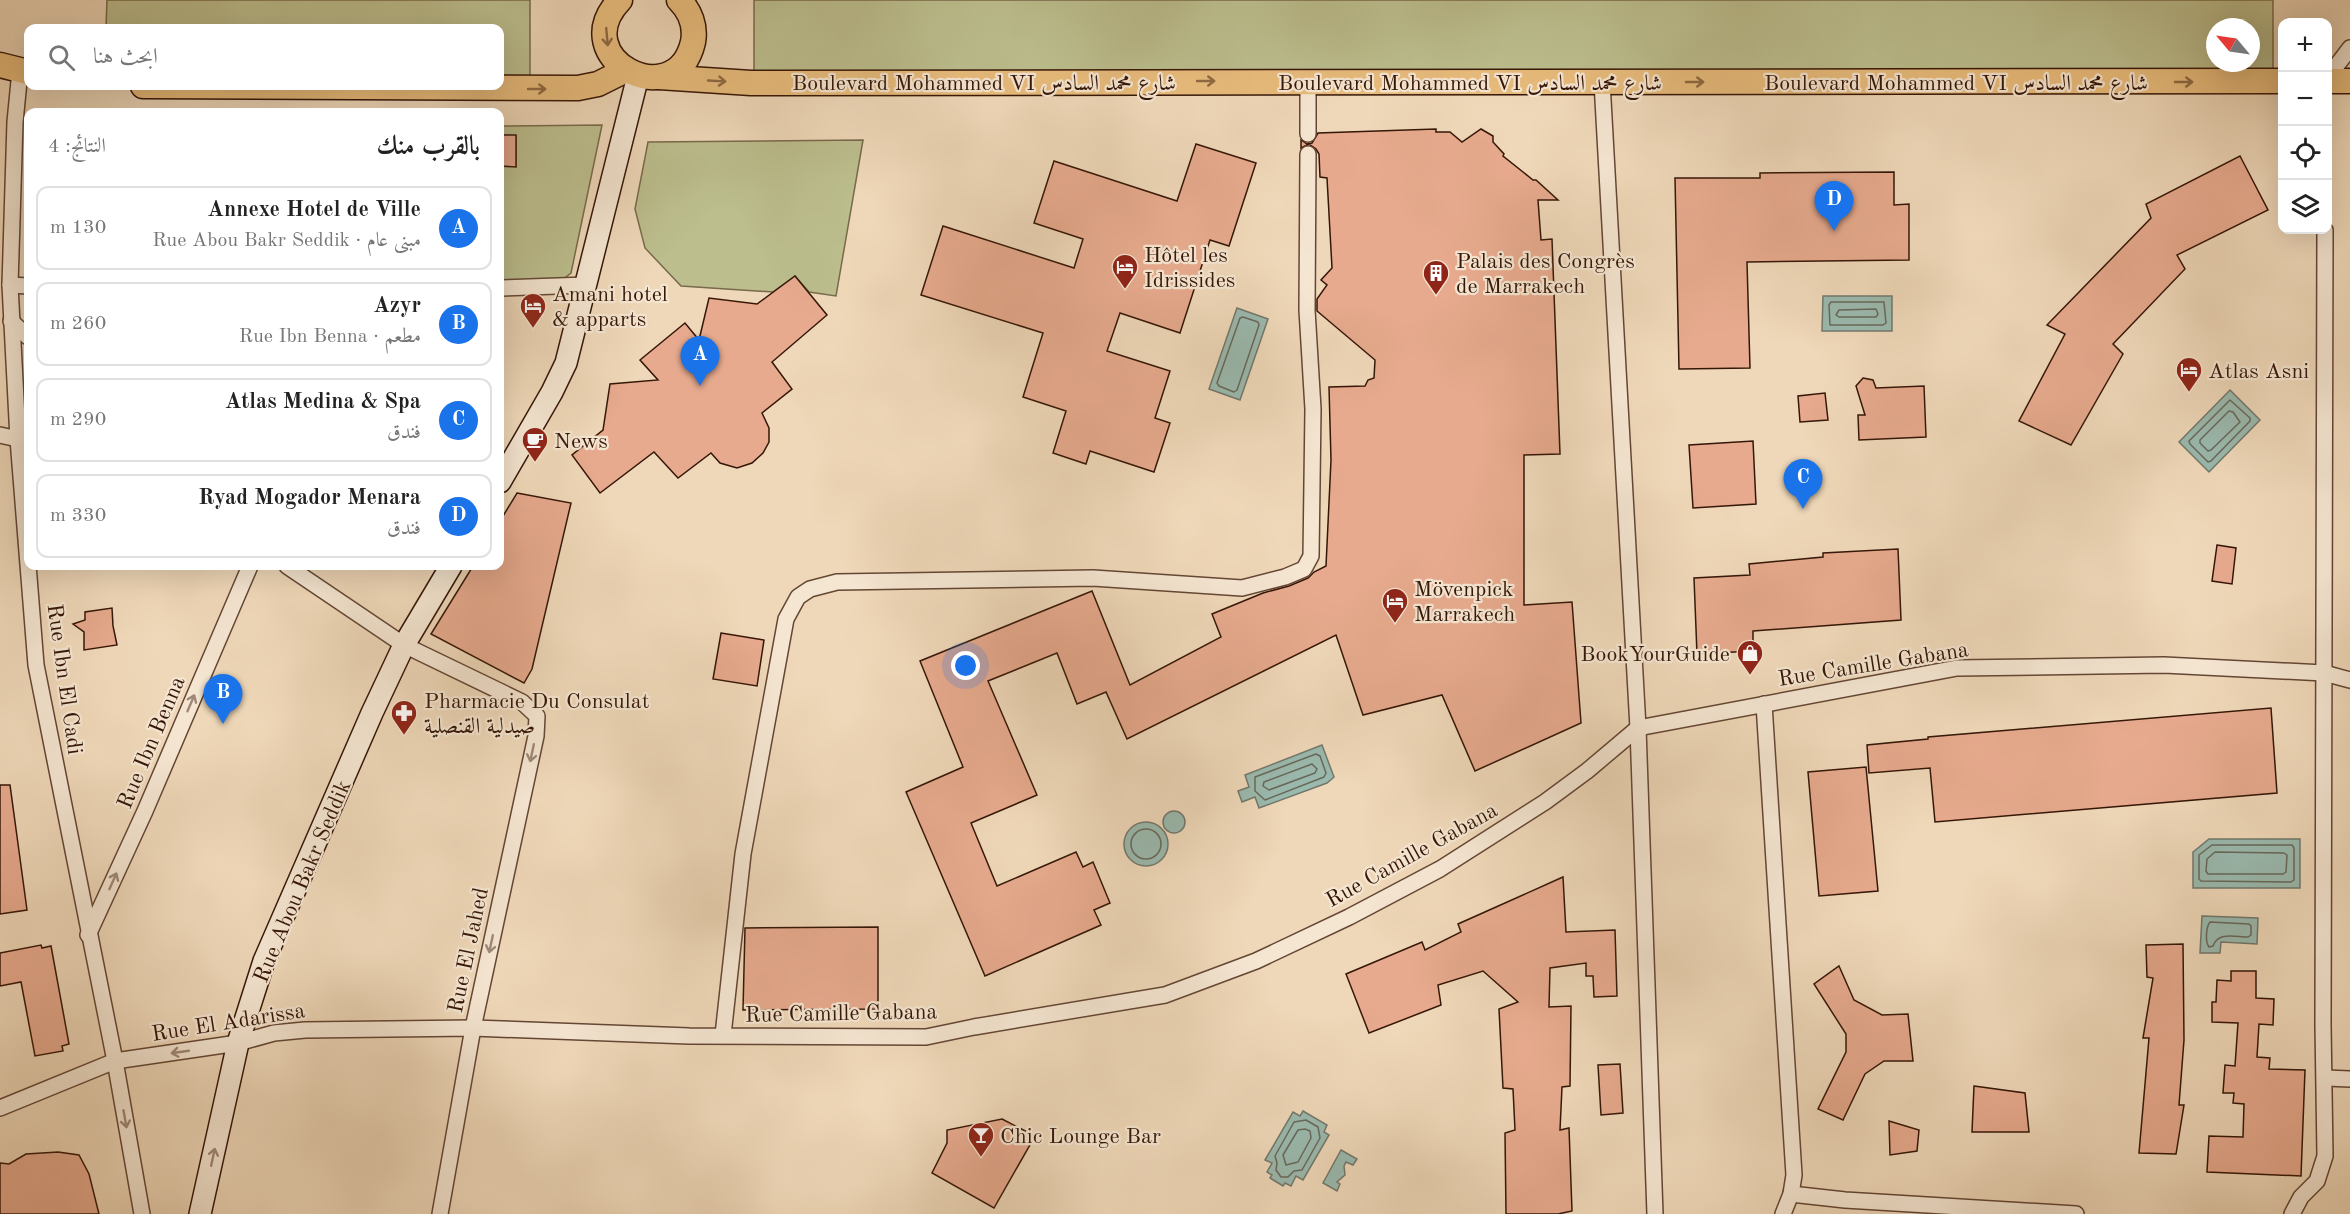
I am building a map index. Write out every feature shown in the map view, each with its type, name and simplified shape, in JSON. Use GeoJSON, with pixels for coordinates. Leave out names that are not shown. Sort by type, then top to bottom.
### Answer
{"type":"FeatureCollection","features":[{"type":"Feature","properties":{"kind":"main road"},"geometry":{"type":"LineString","coordinates":[[620,0],[608,17],[605,37],[612,56],[641,74]]}},
{"type":"Feature","properties":{"kind":"main road"},"geometry":{"type":"LineString","coordinates":[[504,88],[578,88],[680,65],[692,45],[694,29],[686,6],[679,0]]}},
{"type":"Feature","properties":{"kind":"main road","name":"Boulevard Mohammed VI شارع محمد السادس"},"geometry":{"type":"LineString","coordinates":[[641,74],[751,83],[2278,81]]}},
{"type":"Feature","properties":{"kind":"main road"},"geometry":{"type":"LineString","coordinates":[[2332,79],[2350,81]]}},
{"type":"Feature","properties":{"kind":"street"},"geometry":{"type":"LineString","coordinates":[[2332,73],[2350,48]]}},
{"type":"Feature","properties":{"kind":"street","name":"Rue Ibn El Cadi"},"geometry":{"type":"LineString","coordinates":[[12,70],[15,122],[10,285],[24,514]]}},
{"type":"Feature","properties":{"kind":"street"},"geometry":{"type":"LineString","coordinates":[[504,475],[561,376],[571,350],[641,74]]}},
{"type":"Feature","properties":{"kind":"street"},"geometry":{"type":"LineString","coordinates":[[1308,81],[1308,134]]}},
{"type":"Feature","properties":{"kind":"street"},"geometry":{"type":"LineString","coordinates":[[1602,82],[1638,728],[1655,1214]]}},
{"type":"Feature","properties":{"kind":"street"},"geometry":{"type":"LineString","coordinates":[[723,1035],[743,854],[786,619],[798,597],[824,584],[880,581],[1092,578],[1242,588],[1304,569],[1311,556],[1313,409],[1307,310],[1308,154]]}},
{"type":"Feature","properties":{"kind":"street"},"geometry":{"type":"LineString","coordinates":[[2292,1214],[2301,1197],[2317,1181],[2323,1167],[2326,1143],[2324,1025],[2325,234]]}},
{"type":"Feature","properties":{"kind":"street"},"geometry":{"type":"LineString","coordinates":[[10,285],[24,286]]}},
{"type":"Feature","properties":{"kind":"street"},"geometry":{"type":"LineString","coordinates":[[504,288],[586,285]]}},
{"type":"Feature","properties":{"kind":"street"},"geometry":{"type":"LineString","coordinates":[[11,321],[24,333]]}},
{"type":"Feature","properties":{"kind":"street"},"geometry":{"type":"LineString","coordinates":[[0,435],[18,439]]}},
{"type":"Feature","properties":{"kind":"street","name":"Rue Ibn El Cadi"},"geometry":{"type":"LineString","coordinates":[[28,570],[36,665],[115,1061],[142,1214]]}},
{"type":"Feature","properties":{"kind":"street","name":"Rue Ibn Benna"},"geometry":{"type":"LineString","coordinates":[[88,934],[145,811],[248,570]]}},
{"type":"Feature","properties":{"kind":"street"},"geometry":{"type":"LineString","coordinates":[[293,570],[404,645]]}},
{"type":"Feature","properties":{"kind":"street","name":"Rue Abou Bakr Seddik"},"geometry":{"type":"LineString","coordinates":[[200,1214],[237,1043],[264,962],[404,645],[449,570]]}},
{"type":"Feature","properties":{"kind":"street","name":"Rue El Jahed"},"geometry":{"type":"LineString","coordinates":[[404,645],[522,702],[537,716],[536,736],[473,1028],[440,1214]]}},
{"type":"Feature","properties":{"kind":"street","name":"Rue Camille Gabana"},"geometry":{"type":"LineString","coordinates":[[473,1028],[689,1036],[926,1037],[1165,995],[1256,961],[1349,917],[1440,868],[1545,802],[1587,771],[1638,728],[1957,668],[2164,665],[2324,673],[2350,680]]}},
{"type":"Feature","properties":{"kind":"street"},"geometry":{"type":"LineString","coordinates":[[1764,704],[1794,1175],[1791,1194],[1783,1214]]}},
{"type":"Feature","properties":{"kind":"street","name":"Rue El Adarissa"},"geometry":{"type":"LineString","coordinates":[[0,1108],[115,1061],[237,1043],[274,1033],[305,1030],[473,1028]]}},
{"type":"Feature","properties":{"kind":"street"},"geometry":{"type":"LineString","coordinates":[[2325,1078],[2350,1079]]}},
{"type":"Feature","properties":{"kind":"street"},"geometry":{"type":"LineString","coordinates":[[1791,1194],[1844,1207],[2076,1214]]}},
{"type":"Feature","properties":{"kind":"green space"},"geometry":{"type":"Polygon","coordinates":[[[107,0],[530,0],[530,79],[504,78],[504,24],[106,24],[107,0]]]}},
{"type":"Feature","properties":{"kind":"green space"},"geometry":{"type":"Polygon","coordinates":[[[754,0],[2273,0],[2273,73],[754,77],[754,0]]]}},
{"type":"Feature","properties":{"kind":"green space"},"geometry":{"type":"Polygon","coordinates":[[[602,125],[571,273],[562,280],[504,281],[504,166],[516,166],[516,136],[504,135],[504,126],[602,125]]]}},
{"type":"Feature","properties":{"kind":"green space"},"geometry":{"type":"Polygon","coordinates":[[[863,140],[836,296],[809,292],[795,276],[773,292],[681,286],[645,248],[635,209],[648,142],[863,140]]]}},
{"type":"Feature","properties":{"kind":"water"},"geometry":{"type":"Polygon","coordinates":[[[1823,296],[1892,296],[1892,331],[1822,331],[1823,296]]]}},
{"type":"Feature","properties":{"kind":"water"},"geometry":{"type":"Polygon","coordinates":[[[1237,308],[1268,319],[1240,400],[1209,389],[1237,308]]]}},
{"type":"Feature","properties":{"kind":"water"},"geometry":{"type":"Polygon","coordinates":[[[2230,390],[2260,420],[2209,472],[2179,442],[2230,390]]]}},
{"type":"Feature","properties":{"kind":"water"},"geometry":{"type":"Polygon","coordinates":[[[1322,745],[1334,777],[1327,783],[1259,808],[1255,797],[1242,802],[1238,791],[1249,787],[1245,775],[1322,745]]]}},
{"type":"Feature","properties":{"kind":"water"},"geometry":{"type":"Polygon","coordinates":[[[1174,811],[1182,814],[1185,822],[1182,830],[1174,833],[1166,830],[1163,822],[1166,814],[1174,811]]]}},
{"type":"Feature","properties":{"kind":"water"},"geometry":{"type":"Polygon","coordinates":[[[1146,822],[1161,829],[1168,844],[1161,859],[1146,866],[1131,859],[1124,844],[1131,829],[1146,822]]]}},
{"type":"Feature","properties":{"kind":"water"},"geometry":{"type":"Polygon","coordinates":[[[2209,839],[2300,839],[2300,888],[2193,888],[2193,852],[2209,839]]]}},
{"type":"Feature","properties":{"kind":"water"},"geometry":{"type":"Polygon","coordinates":[[[2202,916],[2258,918],[2257,944],[2221,942],[2220,953],[2200,953],[2202,916]]]}},
{"type":"Feature","properties":{"kind":"water"},"geometry":{"type":"Polygon","coordinates":[[[1303,1111],[1327,1125],[1324,1132],[1329,1135],[1303,1180],[1296,1176],[1291,1186],[1285,1183],[1283,1186],[1270,1178],[1272,1175],[1267,1172],[1272,1163],[1265,1160],[1293,1112],[1300,1116],[1303,1111]]]}},
{"type":"Feature","properties":{"kind":"water"},"geometry":{"type":"Polygon","coordinates":[[[1341,1150],[1357,1159],[1353,1165],[1346,1162],[1345,1175],[1337,1182],[1340,1184],[1337,1191],[1323,1183],[1341,1150]]]}},
{"type":"Feature","properties":{"kind":"building"},"geometry":{"type":"Polygon","coordinates":[[[1436,129],[1436,132],[1450,132],[1462,142],[1481,129],[1493,136],[1493,142],[1504,154],[1503,156],[1536,180],[1558,200],[1538,200],[1541,240],[1552,239],[1560,454],[1524,455],[1524,605],[1572,602],[1581,723],[1475,771],[1442,695],[1363,715],[1336,635],[1127,739],[1106,692],[1077,704],[1057,653],[988,681],[1037,795],[971,823],[997,886],[1076,852],[1083,867],[1093,862],[1110,903],[1094,910],[1101,925],[985,976],[906,792],[963,767],[920,661],[1092,591],[1130,685],[1221,637],[1212,614],[1308,578],[1326,566],[1331,460],[1329,387],[1365,386],[1368,380],[1374,378],[1375,360],[1317,311],[1317,299],[1327,285],[1321,280],[1332,268],[1327,178],[1320,177],[1319,154],[1316,149],[1309,144],[1301,148],[1301,140],[1307,144],[1312,143],[1318,133],[1436,129]]]}},
{"type":"Feature","properties":{"kind":"building"},"geometry":{"type":"Polygon","coordinates":[[[504,135],[516,135],[516,167],[504,166],[504,135]]]}},
{"type":"Feature","properties":{"kind":"building","name":"Hôtel les Idrissides"},"geometry":{"type":"Polygon","coordinates":[[[1196,144],[1256,163],[1229,246],[1210,240],[1180,333],[1120,313],[1107,351],[1170,371],[1155,418],[1170,423],[1154,472],[1090,451],[1086,464],[1053,453],[1066,411],[1023,397],[1043,333],[921,295],[943,226],[1074,268],[1083,239],[1034,223],[1054,161],[1177,201],[1196,144]]]}},
{"type":"Feature","properties":{"kind":"building"},"geometry":{"type":"Polygon","coordinates":[[[2240,156],[2268,210],[2177,255],[2185,269],[2113,344],[2123,354],[2071,445],[2019,421],[2065,334],[2047,325],[2151,218],[2146,204],[2240,156]]]}},
{"type":"Feature","properties":{"kind":"building"},"geometry":{"type":"Polygon","coordinates":[[[1894,172],[1894,205],[1909,204],[1909,260],[1747,262],[1750,368],[1679,369],[1675,178],[1760,178],[1760,173],[1894,172]]]}},
{"type":"Feature","properties":{"kind":"building"},"geometry":{"type":"Polygon","coordinates":[[[795,276],[827,315],[772,362],[792,389],[762,413],[769,428],[769,442],[763,453],[752,463],[737,468],[720,463],[711,453],[678,478],[654,452],[600,493],[572,455],[603,430],[610,384],[658,380],[640,360],[685,323],[699,340],[709,298],[757,304],[795,276]]]}},
{"type":"Feature","properties":{"kind":"building"},"geometry":{"type":"Polygon","coordinates":[[[1863,378],[1873,380],[1876,388],[1924,386],[1926,437],[1859,440],[1858,415],[1865,415],[1856,386],[1863,378]]]}},
{"type":"Feature","properties":{"kind":"building"},"geometry":{"type":"Polygon","coordinates":[[[1825,393],[1828,420],[1800,422],[1798,396],[1825,393]]]}},
{"type":"Feature","properties":{"kind":"building"},"geometry":{"type":"Polygon","coordinates":[[[1753,441],[1756,504],[1693,508],[1689,445],[1753,441]]]}},
{"type":"Feature","properties":{"kind":"building"},"geometry":{"type":"Polygon","coordinates":[[[517,493],[571,503],[532,669],[524,683],[431,634],[471,570],[504,570],[504,514],[517,493]]]}},
{"type":"Feature","properties":{"kind":"building"},"geometry":{"type":"Polygon","coordinates":[[[2217,545],[2236,548],[2232,584],[2212,581],[2217,545]]]}},
{"type":"Feature","properties":{"kind":"building"},"geometry":{"type":"Polygon","coordinates":[[[1898,549],[1901,620],[1753,631],[1753,651],[1697,654],[1694,578],[1750,575],[1749,564],[1823,557],[1823,553],[1898,549]]]}},
{"type":"Feature","properties":{"kind":"building"},"geometry":{"type":"Polygon","coordinates":[[[112,608],[117,645],[84,650],[84,632],[73,624],[85,620],[85,612],[112,608]]]}},
{"type":"Feature","properties":{"kind":"building"},"geometry":{"type":"Polygon","coordinates":[[[721,633],[764,640],[757,686],[713,679],[721,633]]]}},
{"type":"Feature","properties":{"kind":"building"},"geometry":{"type":"Polygon","coordinates":[[[2271,708],[2277,793],[1935,822],[1930,768],[1869,773],[1867,745],[1928,739],[1928,737],[2271,708]]]}},
{"type":"Feature","properties":{"kind":"building"},"geometry":{"type":"Polygon","coordinates":[[[1866,767],[1878,891],[1819,896],[1808,772],[1866,767]]]}},
{"type":"Feature","properties":{"kind":"building"},"geometry":{"type":"Polygon","coordinates":[[[0,785],[10,785],[27,910],[0,914],[0,785]]]}},
{"type":"Feature","properties":{"kind":"building"},"geometry":{"type":"Polygon","coordinates":[[[1563,877],[1566,932],[1615,930],[1617,996],[1594,997],[1593,976],[1586,976],[1586,963],[1550,968],[1549,1007],[1571,1006],[1570,1086],[1562,1087],[1560,1130],[1569,1128],[1572,1211],[1558,1214],[1506,1214],[1505,1133],[1515,1130],[1513,1089],[1503,1088],[1499,1009],[1518,1002],[1483,971],[1438,985],[1441,1005],[1369,1033],[1346,974],[1422,942],[1425,950],[1461,932],[1458,924],[1563,877]]]}},
{"type":"Feature","properties":{"kind":"building"},"geometry":{"type":"Polygon","coordinates":[[[878,927],[878,1009],[743,1010],[745,928],[878,927]]]}},
{"type":"Feature","properties":{"kind":"building"},"geometry":{"type":"Polygon","coordinates":[[[2183,944],[2184,1040],[2179,1105],[2184,1105],[2176,1154],[2139,1153],[2149,1038],[2143,1038],[2153,978],[2147,977],[2146,945],[2183,944]]]}},
{"type":"Feature","properties":{"kind":"building"},"geometry":{"type":"Polygon","coordinates":[[[41,945],[42,948],[51,946],[69,1044],[62,1046],[63,1051],[35,1056],[21,982],[0,986],[0,953],[41,945]]]}},
{"type":"Feature","properties":{"kind":"building"},"geometry":{"type":"Polygon","coordinates":[[[1839,966],[1854,1000],[1882,1015],[1908,1014],[1913,1061],[1884,1061],[1865,1074],[1843,1120],[1818,1109],[1846,1052],[1846,1034],[1814,984],[1839,966]]]}},
{"type":"Feature","properties":{"kind":"building"},"geometry":{"type":"Polygon","coordinates":[[[2231,971],[2256,971],[2256,998],[2274,999],[2273,1025],[2259,1024],[2257,1057],[2270,1058],[2269,1069],[2305,1070],[2301,1176],[2207,1172],[2209,1136],[2243,1137],[2244,1104],[2233,1103],[2234,1093],[2223,1093],[2225,1065],[2235,1066],[2238,1023],[2212,1022],[2212,1002],[2216,1002],[2217,980],[2231,981],[2231,971]]]}},
{"type":"Feature","properties":{"kind":"building"},"geometry":{"type":"Polygon","coordinates":[[[1620,1064],[1623,1113],[1601,1115],[1598,1065],[1620,1064]]]}},
{"type":"Feature","properties":{"kind":"building"},"geometry":{"type":"Polygon","coordinates":[[[1974,1086],[2025,1093],[2029,1132],[1972,1132],[1974,1086]]]}},
{"type":"Feature","properties":{"kind":"building","name":"Chic Lounge Bar"},"geometry":{"type":"Polygon","coordinates":[[[1002,1119],[1035,1136],[994,1208],[932,1173],[947,1143],[947,1130],[1002,1119]]]}},
{"type":"Feature","properties":{"kind":"building"},"geometry":{"type":"Polygon","coordinates":[[[1889,1121],[1919,1130],[1917,1151],[1890,1155],[1889,1121]]]}},
{"type":"Feature","properties":{"kind":"building"},"geometry":{"type":"Polygon","coordinates":[[[58,1152],[79,1155],[89,1174],[99,1214],[0,1214],[0,1163],[9,1164],[26,1154],[58,1152]]]}},
{"type":"Feature","properties":{"kind":"place","name":"Ryad Mogador Menara"},"geometry":{"type":"Point","coordinates":[1834,231]}},
{"type":"Feature","properties":{"kind":"place","name":"Hôtel les Idrissides"},"geometry":{"type":"Point","coordinates":[1125,290]}},
{"type":"Feature","properties":{"kind":"place","name":"Palais des Congrès de Marrakech"},"geometry":{"type":"Point","coordinates":[1436,296]}},
{"type":"Feature","properties":{"kind":"place","name":"Amani hotel & apparts"},"geometry":{"type":"Point","coordinates":[533,329]}},
{"type":"Feature","properties":{"kind":"place","name":"Annexe Hotel de Ville"},"geometry":{"type":"Point","coordinates":[700,386]}},
{"type":"Feature","properties":{"kind":"place","name":"Atlas Asni"},"geometry":{"type":"Point","coordinates":[2189,393]}},
{"type":"Feature","properties":{"kind":"place","name":"News"},"geometry":{"type":"Point","coordinates":[535,463]}},
{"type":"Feature","properties":{"kind":"place","name":"Atlas Medina & Spa"},"geometry":{"type":"Point","coordinates":[1803,509]}},
{"type":"Feature","properties":{"kind":"place","name":"Mövenpick Marrakech"},"geometry":{"type":"Point","coordinates":[1395,624]}},
{"type":"Feature","properties":{"kind":"place","name":"BookYourGuide"},"geometry":{"type":"Point","coordinates":[1750,676]}},
{"type":"Feature","properties":{"kind":"place","name":"Azyr"},"geometry":{"type":"Point","coordinates":[223,724]}},
{"type":"Feature","properties":{"kind":"place","name":"Pharmacie Du Consulat صيدلية القنصلية"},"geometry":{"type":"Point","coordinates":[404,736]}},
{"type":"Feature","properties":{"kind":"place","name":"Chic Lounge Bar"},"geometry":{"type":"Point","coordinates":[981,1158]}}]}
